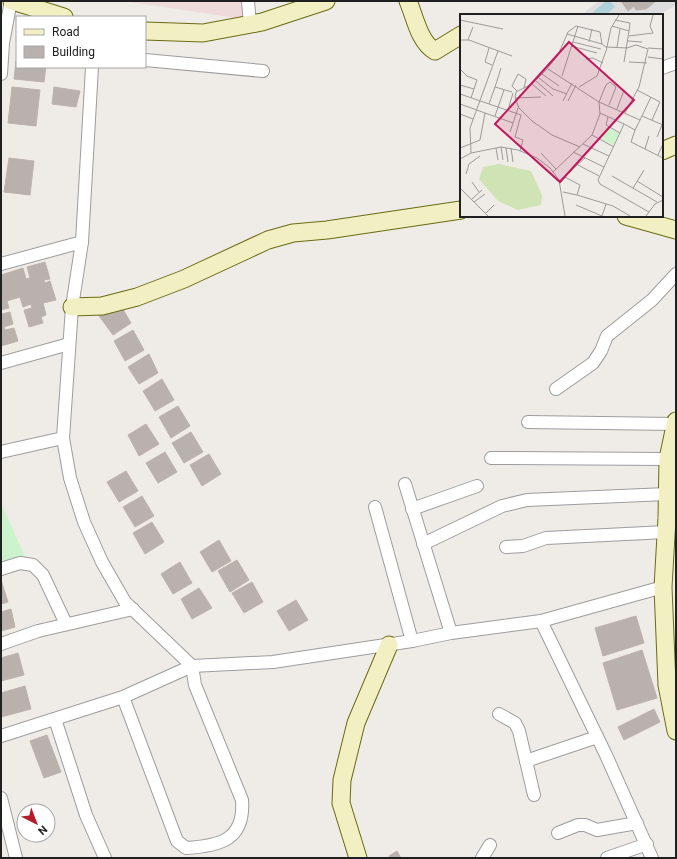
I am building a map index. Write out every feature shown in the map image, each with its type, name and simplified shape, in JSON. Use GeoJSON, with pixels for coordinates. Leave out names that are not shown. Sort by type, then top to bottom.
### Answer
{"type":"FeatureCollection","features":[{"type":"Feature","properties":{"kind":"street"},"geometry":{"type":"LineString","coordinates":[[1,74],[3,43],[11,1],[61,16]]}},
{"type":"Feature","properties":{"kind":"street"},"geometry":{"type":"LineString","coordinates":[[248,1],[250,25]]}},
{"type":"Feature","properties":{"kind":"street"},"geometry":{"type":"LineString","coordinates":[[408,1],[423,39],[429,48],[435,51],[460,36]]}},
{"type":"Feature","properties":{"kind":"street"},"geometry":{"type":"LineString","coordinates":[[146,31],[203,33],[250,25],[316,3]]}},
{"type":"Feature","properties":{"kind":"street"},"geometry":{"type":"LineString","coordinates":[[146,60],[263,71]]}},
{"type":"Feature","properties":{"kind":"street"},"geometry":{"type":"LineString","coordinates":[[663,68],[676,63]]}},
{"type":"Feature","properties":{"kind":"street"},"geometry":{"type":"LineString","coordinates":[[92,68],[82,242],[72,307],[63,438],[70,478],[84,522],[102,562],[125,602],[192,666],[196,685],[242,800],[243,812],[241,823],[234,835],[217,844],[186,848],[178,841],[123,697]]}},
{"type":"Feature","properties":{"kind":"street"},"geometry":{"type":"LineString","coordinates":[[663,150],[676,144]]}},
{"type":"Feature","properties":{"kind":"street"},"geometry":{"type":"LineString","coordinates":[[72,307],[102,306],[137,297],[184,279],[268,240],[293,233],[327,230],[460,210]]}},
{"type":"Feature","properties":{"kind":"street"},"geometry":{"type":"LineString","coordinates":[[633,217],[676,230]]}},
{"type":"Feature","properties":{"kind":"street"},"geometry":{"type":"LineString","coordinates":[[1,264],[82,242]]}},
{"type":"Feature","properties":{"kind":"street"},"geometry":{"type":"LineString","coordinates":[[556,389],[593,363],[602,351],[607,336],[652,300],[676,274]]}},
{"type":"Feature","properties":{"kind":"street"},"geometry":{"type":"LineString","coordinates":[[1,363],[69,344]]}},
{"type":"Feature","properties":{"kind":"street"},"geometry":{"type":"LineString","coordinates":[[528,422],[676,422],[668,459],[663,587],[667,685],[676,731]]}},
{"type":"Feature","properties":{"kind":"street"},"geometry":{"type":"LineString","coordinates":[[1,452],[63,438]]}},
{"type":"Feature","properties":{"kind":"street"},"geometry":{"type":"LineString","coordinates":[[492,458],[668,459]]}},
{"type":"Feature","properties":{"kind":"street"},"geometry":{"type":"LineString","coordinates":[[405,484],[422,544],[451,633]]}},
{"type":"Feature","properties":{"kind":"street"},"geometry":{"type":"LineString","coordinates":[[412,510],[477,486]]}},
{"type":"Feature","properties":{"kind":"street"},"geometry":{"type":"LineString","coordinates":[[422,544],[502,506],[527,500],[667,494]]}},
{"type":"Feature","properties":{"kind":"street"},"geometry":{"type":"LineString","coordinates":[[375,507],[412,641]]}},
{"type":"Feature","properties":{"kind":"street"},"geometry":{"type":"LineString","coordinates":[[506,547],[523,546],[546,538],[666,532]]}},
{"type":"Feature","properties":{"kind":"street"},"geometry":{"type":"LineString","coordinates":[[1,569],[20,563],[33,565],[43,575],[66,624]]}},
{"type":"Feature","properties":{"kind":"street"},"geometry":{"type":"LineString","coordinates":[[1,736],[123,697],[192,666],[273,662],[389,645],[451,633],[541,621],[663,587]]}},
{"type":"Feature","properties":{"kind":"street"},"geometry":{"type":"LineString","coordinates":[[1,644],[38,631],[132,609]]}},
{"type":"Feature","properties":{"kind":"street"},"geometry":{"type":"LineString","coordinates":[[541,621],[597,737],[647,844],[652,858]]}},
{"type":"Feature","properties":{"kind":"street"},"geometry":{"type":"LineString","coordinates":[[358,858],[341,803],[342,780],[356,723],[389,645]]}},
{"type":"Feature","properties":{"kind":"street"},"geometry":{"type":"LineString","coordinates":[[500,714],[515,723],[520,731],[534,795]]}},
{"type":"Feature","properties":{"kind":"street"},"geometry":{"type":"LineString","coordinates":[[55,719],[86,815],[105,858]]}},
{"type":"Feature","properties":{"kind":"street"},"geometry":{"type":"LineString","coordinates":[[526,761],[597,737]]}},
{"type":"Feature","properties":{"kind":"street"},"geometry":{"type":"LineString","coordinates":[[1,798],[16,858]]}},
{"type":"Feature","properties":{"kind":"street"},"geometry":{"type":"LineString","coordinates":[[558,833],[578,825],[597,830],[637,823]]}},
{"type":"Feature","properties":{"kind":"street"},"geometry":{"type":"LineString","coordinates":[[607,858],[647,844]]}},
{"type":"Feature","properties":{"kind":"street"},"geometry":{"type":"LineString","coordinates":[[482,858],[490,845]]}},
{"type":"Feature","properties":{"kind":"shaded area"},"geometry":{"type":"Polygon","coordinates":[[[124,1],[243,1],[243,19],[124,1]]]}},
{"type":"Feature","properties":{"kind":"shaded area"},"geometry":{"type":"Polygon","coordinates":[[[599,1],[676,1],[676,5],[660,14],[582,14],[599,1]]]}},
{"type":"Feature","properties":{"kind":"green space"},"geometry":{"type":"Polygon","coordinates":[[[1,502],[25,557],[1,564],[1,502]]]}},
{"type":"Feature","properties":{"kind":"water"},"geometry":{"type":"Polygon","coordinates":[[[606,1],[610,1],[615,7],[607,14],[595,14],[593,12],[606,1]]]}},
{"type":"Feature","properties":{"kind":"building"},"geometry":{"type":"Polygon","coordinates":[[[621,1],[656,1],[646,9],[636,10],[634,6],[628,11],[621,1]]]}},
{"type":"Feature","properties":{"kind":"building"},"geometry":{"type":"Polygon","coordinates":[[[16,61],[16,68],[46,68],[44,82],[14,79],[16,61]]]}},
{"type":"Feature","properties":{"kind":"building"},"geometry":{"type":"Polygon","coordinates":[[[12,87],[40,90],[36,126],[8,123],[12,87]]]}},
{"type":"Feature","properties":{"kind":"building"},"geometry":{"type":"Polygon","coordinates":[[[54,87],[80,91],[76,107],[52,104],[54,87]]]}},
{"type":"Feature","properties":{"kind":"building"},"geometry":{"type":"Polygon","coordinates":[[[9,158],[34,161],[30,195],[4,192],[9,158]]]}},
{"type":"Feature","properties":{"kind":"building"},"geometry":{"type":"Polygon","coordinates":[[[45,262],[50,279],[44,280],[45,283],[50,281],[56,300],[43,303],[46,315],[41,317],[43,323],[29,327],[24,310],[32,308],[31,304],[23,307],[20,297],[7,301],[9,308],[1,310],[1,275],[23,268],[26,279],[30,278],[27,267],[45,262]]]}},
{"type":"Feature","properties":{"kind":"building"},"geometry":{"type":"Polygon","coordinates":[[[121,306],[131,323],[113,335],[94,309],[121,306]]]}},
{"type":"Feature","properties":{"kind":"building"},"geometry":{"type":"Polygon","coordinates":[[[1,311],[2,314],[10,312],[13,324],[4,327],[5,330],[14,328],[18,341],[1,346],[1,311]]]}},
{"type":"Feature","properties":{"kind":"building"},"geometry":{"type":"Polygon","coordinates":[[[133,330],[144,350],[125,361],[114,341],[133,330]]]}},
{"type":"Feature","properties":{"kind":"building"},"geometry":{"type":"Polygon","coordinates":[[[149,354],[158,373],[139,384],[128,367],[149,354]]]}},
{"type":"Feature","properties":{"kind":"building"},"geometry":{"type":"Polygon","coordinates":[[[162,379],[174,400],[155,411],[143,391],[162,379]]]}},
{"type":"Feature","properties":{"kind":"building"},"geometry":{"type":"Polygon","coordinates":[[[178,406],[190,426],[171,438],[159,417],[178,406]]]}},
{"type":"Feature","properties":{"kind":"building"},"geometry":{"type":"Polygon","coordinates":[[[146,424],[159,444],[139,456],[128,435],[146,424]]]}},
{"type":"Feature","properties":{"kind":"building"},"geometry":{"type":"Polygon","coordinates":[[[191,432],[203,452],[184,463],[172,443],[191,432]]]}},
{"type":"Feature","properties":{"kind":"building"},"geometry":{"type":"Polygon","coordinates":[[[165,452],[177,472],[158,483],[146,463],[165,452]]]}},
{"type":"Feature","properties":{"kind":"building"},"geometry":{"type":"Polygon","coordinates":[[[209,454],[221,474],[202,486],[190,465],[209,454]]]}},
{"type":"Feature","properties":{"kind":"building"},"geometry":{"type":"Polygon","coordinates":[[[126,471],[138,491],[119,502],[107,482],[126,471]]]}},
{"type":"Feature","properties":{"kind":"building"},"geometry":{"type":"Polygon","coordinates":[[[142,496],[154,516],[135,527],[123,507],[142,496]]]}},
{"type":"Feature","properties":{"kind":"building"},"geometry":{"type":"Polygon","coordinates":[[[152,522],[164,542],[145,554],[133,533],[152,522]]]}},
{"type":"Feature","properties":{"kind":"building"},"geometry":{"type":"Polygon","coordinates":[[[219,540],[231,561],[212,572],[200,552],[219,540]]]}},
{"type":"Feature","properties":{"kind":"building"},"geometry":{"type":"Polygon","coordinates":[[[237,560],[249,580],[230,592],[218,571],[237,560]]]}},
{"type":"Feature","properties":{"kind":"building"},"geometry":{"type":"Polygon","coordinates":[[[180,562],[192,583],[173,594],[161,574],[180,562]]]}},
{"type":"Feature","properties":{"kind":"building"},"geometry":{"type":"Polygon","coordinates":[[[1,580],[8,602],[1,604],[1,580]]]}},
{"type":"Feature","properties":{"kind":"building"},"geometry":{"type":"Polygon","coordinates":[[[252,582],[263,602],[244,613],[232,593],[252,582]]]}},
{"type":"Feature","properties":{"kind":"building"},"geometry":{"type":"Polygon","coordinates":[[[199,588],[212,608],[192,619],[181,599],[199,588]]]}},
{"type":"Feature","properties":{"kind":"building"},"geometry":{"type":"Polygon","coordinates":[[[296,600],[308,620],[289,631],[277,611],[296,600]]]}},
{"type":"Feature","properties":{"kind":"building"},"geometry":{"type":"Polygon","coordinates":[[[11,609],[15,627],[1,631],[1,612],[11,609]]]}},
{"type":"Feature","properties":{"kind":"building"},"geometry":{"type":"Polygon","coordinates":[[[636,616],[644,643],[603,656],[595,628],[636,616]]]}},
{"type":"Feature","properties":{"kind":"building"},"geometry":{"type":"Polygon","coordinates":[[[642,650],[657,698],[617,710],[603,663],[642,650]]]}},
{"type":"Feature","properties":{"kind":"building"},"geometry":{"type":"Polygon","coordinates":[[[18,653],[24,675],[1,681],[1,658],[18,653]]]}},
{"type":"Feature","properties":{"kind":"building"},"geometry":{"type":"Polygon","coordinates":[[[25,686],[31,709],[1,717],[1,693],[25,686]]]}},
{"type":"Feature","properties":{"kind":"building"},"geometry":{"type":"Polygon","coordinates":[[[654,709],[660,722],[624,740],[618,727],[654,709]]]}},
{"type":"Feature","properties":{"kind":"building"},"geometry":{"type":"Polygon","coordinates":[[[47,735],[61,772],[44,778],[30,741],[47,735]]]}},
{"type":"Feature","properties":{"kind":"building"},"geometry":{"type":"Polygon","coordinates":[[[397,851],[401,858],[390,858],[389,856],[397,851]]]}}]}
